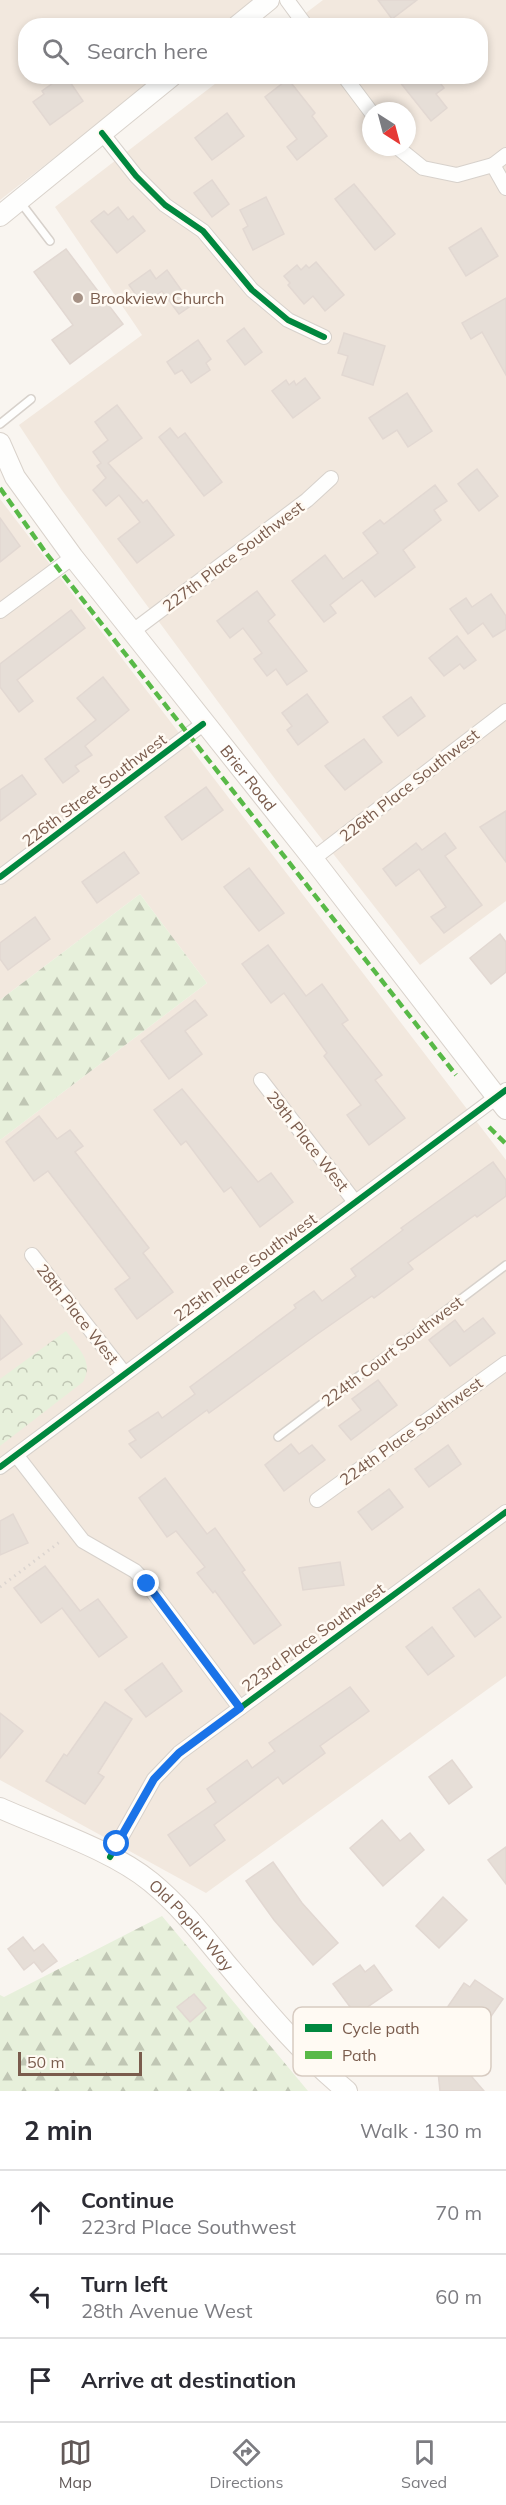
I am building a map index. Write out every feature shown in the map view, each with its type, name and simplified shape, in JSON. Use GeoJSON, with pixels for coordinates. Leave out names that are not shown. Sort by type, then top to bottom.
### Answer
{"type":"FeatureCollection","features":[{"type":"Feature","properties":{"kind":"main road"},"geometry":{"type":"LineString","coordinates":[[247,18],[269,0]]}},
{"type":"Feature","properties":{"kind":"main road"},"geometry":{"type":"LineString","coordinates":[[0,216],[162,84]]}},
{"type":"Feature","properties":{"kind":"main road","name":"Brier Road"},"geometry":{"type":"LineString","coordinates":[[0,443],[15,477],[73,557],[133,631],[203,724],[503,1099]]}},
{"type":"Feature","properties":{"kind":"main road","name":"Old Poplar Way"},"geometry":{"type":"LineString","coordinates":[[0,1808],[110,1857],[149,1881],[176,1904],[293,2038]]}},
{"type":"Feature","properties":{"kind":"main road","name":"Old Poplar Way"},"geometry":{"type":"LineString","coordinates":[[329,2076],[347,2091]]}},
{"type":"Feature","properties":{"kind":"street"},"geometry":{"type":"LineString","coordinates":[[287,0],[300,18]]}},
{"type":"Feature","properties":{"kind":"street"},"geometry":{"type":"LineString","coordinates":[[350,84],[364,102]]}},
{"type":"Feature","properties":{"kind":"street"},"geometry":{"type":"LineString","coordinates":[[102,133],[136,176],[165,205],[203,231],[252,290],[288,320],[324,337]]}},
{"type":"Feature","properties":{"kind":"street"},"geometry":{"type":"LineString","coordinates":[[408,156],[423,168],[457,175],[493,165],[506,155]]}},
{"type":"Feature","properties":{"kind":"street"},"geometry":{"type":"LineString","coordinates":[[493,165],[506,188]]}},
{"type":"Feature","properties":{"kind":"street","name":"227th Place Southwest"},"geometry":{"type":"LineString","coordinates":[[133,631],[307,500],[331,478]]}},
{"type":"Feature","properties":{"kind":"street"},"geometry":{"type":"LineString","coordinates":[[0,611],[73,557]]}},
{"type":"Feature","properties":{"kind":"street","name":"226th Place Southwest"},"geometry":{"type":"LineString","coordinates":[[313,860],[506,711]]}},
{"type":"Feature","properties":{"kind":"street","name":"226th Street Southwest"},"geometry":{"type":"LineString","coordinates":[[0,877],[203,724]]}},
{"type":"Feature","properties":{"kind":"street","name":"29th Place West"},"geometry":{"type":"LineString","coordinates":[[261,1080],[355,1202]]}},
{"type":"Feature","properties":{"kind":"street","name":"225th Place Southwest"},"geometry":{"type":"LineString","coordinates":[[0,1467],[355,1202],[503,1099]]}},
{"type":"Feature","properties":{"kind":"street","name":"28th Place West"},"geometry":{"type":"LineString","coordinates":[[32,1255],[124,1373]]}},
{"type":"Feature","properties":{"kind":"street","name":"224th Place Southwest"},"geometry":{"type":"LineString","coordinates":[[317,1500],[506,1363]]}},
{"type":"Feature","properties":{"kind":"street"},"geometry":{"type":"LineString","coordinates":[[17,1456],[82,1541],[135,1571],[147,1584],[240,1708]]}},
{"type":"Feature","properties":{"kind":"street","name":"223rd Place Southwest"},"geometry":{"type":"LineString","coordinates":[[110,1857],[154,1779],[179,1753],[506,1512]]}},
{"type":"Feature","properties":{"kind":"lane"},"geometry":{"type":"LineString","coordinates":[[19,200],[50,241]]}},
{"type":"Feature","properties":{"kind":"lane"},"geometry":{"type":"LineString","coordinates":[[0,424],[30,399]]}},
{"type":"Feature","properties":{"kind":"lane","name":"224th Court Southwest"},"geometry":{"type":"LineString","coordinates":[[278,1437],[506,1265]]}},
{"type":"Feature","properties":{"kind":"path"},"geometry":{"type":"LineString","coordinates":[[0,1587],[61,1541]]}},
{"type":"Feature","properties":{"kind":"shaded area"},"geometry":{"type":"Polygon","coordinates":[[[0,0],[256,0],[233,18],[18,18],[18,84],[149,84],[0,200],[0,0]]]}},
{"type":"Feature","properties":{"kind":"shaded area"},"geometry":{"type":"Polygon","coordinates":[[[323,0],[506,0],[506,901],[420,965],[278,783],[61,489],[19,425],[142,335],[55,207],[215,84],[488,84],[488,18],[299,18],[323,0]]]}},
{"type":"Feature","properties":{"kind":"shaded area"},"geometry":{"type":"Polygon","coordinates":[[[0,499],[506,1160],[506,1676],[206,1893],[0,1780],[0,1140],[207,983],[140,894],[0,1000],[0,499]]]}},
{"type":"Feature","properties":{"kind":"green space"},"geometry":{"type":"Polygon","coordinates":[[[140,894],[207,983],[0,1140],[0,1000],[140,894]]]}},
{"type":"Feature","properties":{"kind":"green space"},"geometry":{"type":"Polygon","coordinates":[[[66,1331],[86,1361],[86,1375],[83,1382],[0,1446],[0,1379],[66,1331]]]}},
{"type":"Feature","properties":{"kind":"green space"},"geometry":{"type":"Polygon","coordinates":[[[162,1916],[293,2073],[293,2076],[308,2091],[0,2091],[0,1995],[4,1997],[162,1916]]]}},
{"type":"Feature","properties":{"kind":"building"},"geometry":{"type":"Polygon","coordinates":[[[378,0],[417,0],[393,18],[378,0]]]}},
{"type":"Feature","properties":{"kind":"building"},"geometry":{"type":"Polygon","coordinates":[[[52,84],[71,84],[83,101],[50,125],[33,102],[44,94],[42,91],[52,84]]]}},
{"type":"Feature","properties":{"kind":"building"},"geometry":{"type":"Polygon","coordinates":[[[282,84],[292,84],[315,113],[312,116],[327,136],[297,160],[287,147],[297,139],[265,97],[282,84]]]}},
{"type":"Feature","properties":{"kind":"building"},"geometry":{"type":"Polygon","coordinates":[[[401,84],[441,84],[444,88],[436,94],[447,108],[431,121],[401,84]]]}},
{"type":"Feature","properties":{"kind":"building"},"geometry":{"type":"Polygon","coordinates":[[[227,113],[244,136],[212,160],[195,138],[227,113]]]}},
{"type":"Feature","properties":{"kind":"building"},"geometry":{"type":"Polygon","coordinates":[[[212,180],[229,204],[212,217],[194,193],[212,180]]]}},
{"type":"Feature","properties":{"kind":"building"},"geometry":{"type":"Polygon","coordinates":[[[354,184],[395,234],[375,250],[335,199],[354,184]]]}},
{"type":"Feature","properties":{"kind":"building"},"geometry":{"type":"Polygon","coordinates":[[[266,197],[284,234],[253,250],[243,229],[248,226],[240,210],[266,197]]]}},
{"type":"Feature","properties":{"kind":"building"},"geometry":{"type":"Polygon","coordinates":[[[118,207],[128,220],[133,216],[145,231],[117,253],[91,221],[104,211],[108,215],[118,207]]]}},
{"type":"Feature","properties":{"kind":"building"},"geometry":{"type":"Polygon","coordinates":[[[481,228],[498,256],[466,276],[449,248],[481,228]]]}},
{"type":"Feature","properties":{"kind":"building","name":"Brookview Church"},"geometry":{"type":"Polygon","coordinates":[[[66,249],[123,324],[70,364],[52,340],[73,325],[34,272],[66,249]]]}},
{"type":"Feature","properties":{"kind":"building"},"geometry":{"type":"Polygon","coordinates":[[[316,262],[344,295],[325,311],[313,296],[304,304],[288,285],[290,283],[284,276],[297,265],[301,270],[306,265],[309,268],[316,262]]]}},
{"type":"Feature","properties":{"kind":"building"},"geometry":{"type":"Polygon","coordinates":[[[150,270],[156,279],[167,270],[192,305],[179,314],[162,291],[143,305],[129,285],[150,270]]]}},
{"type":"Feature","properties":{"kind":"building"},"geometry":{"type":"Polygon","coordinates":[[[506,298],[506,375],[482,332],[471,339],[462,323],[506,298]]]}},
{"type":"Feature","properties":{"kind":"building"},"geometry":{"type":"Polygon","coordinates":[[[244,328],[262,352],[245,365],[227,341],[244,328]]]}},
{"type":"Feature","properties":{"kind":"building"},"geometry":{"type":"Polygon","coordinates":[[[344,333],[385,346],[373,385],[342,375],[348,356],[338,353],[344,333]]]}},
{"type":"Feature","properties":{"kind":"building"},"geometry":{"type":"Polygon","coordinates":[[[198,340],[211,359],[206,363],[210,370],[191,383],[182,370],[175,374],[167,362],[198,340]]]}},
{"type":"Feature","properties":{"kind":"building"},"geometry":{"type":"Polygon","coordinates":[[[305,378],[320,398],[293,418],[272,391],[286,380],[289,385],[294,381],[296,385],[305,378]]]}},
{"type":"Feature","properties":{"kind":"building"},"geometry":{"type":"Polygon","coordinates":[[[407,393],[432,431],[408,447],[397,430],[383,439],[369,418],[407,393]]]}},
{"type":"Feature","properties":{"kind":"building"},"geometry":{"type":"Polygon","coordinates":[[[117,405],[142,438],[108,463],[143,503],[147,500],[174,535],[137,563],[118,539],[140,522],[119,495],[106,506],[93,490],[106,478],[97,466],[101,463],[93,452],[108,440],[95,422],[117,405]]]}},
{"type":"Feature","properties":{"kind":"building"},"geometry":{"type":"Polygon","coordinates":[[[170,428],[178,438],[185,433],[222,482],[204,496],[159,437],[170,428]]]}},
{"type":"Feature","properties":{"kind":"building"},"geometry":{"type":"Polygon","coordinates":[[[477,469],[498,496],[479,511],[458,484],[477,469]]]}},
{"type":"Feature","properties":{"kind":"building"},"geometry":{"type":"Polygon","coordinates":[[[435,485],[447,501],[434,510],[441,520],[403,550],[415,567],[375,597],[362,580],[330,605],[336,613],[324,622],[292,581],[325,555],[343,579],[378,553],[363,533],[380,520],[384,524],[435,485]]]}},
{"type":"Feature","properties":{"kind":"building"},"geometry":{"type":"Polygon","coordinates":[[[0,518],[20,546],[0,562],[0,518]]]}},
{"type":"Feature","properties":{"kind":"building"},"geometry":{"type":"Polygon","coordinates":[[[257,591],[275,615],[268,621],[307,671],[287,685],[276,669],[267,676],[254,659],[262,653],[243,628],[230,638],[217,621],[257,591]]]}},
{"type":"Feature","properties":{"kind":"building"},"geometry":{"type":"Polygon","coordinates":[[[491,594],[506,616],[506,629],[493,637],[483,623],[468,634],[450,609],[466,598],[472,607],[491,594]]]}},
{"type":"Feature","properties":{"kind":"building"},"geometry":{"type":"Polygon","coordinates":[[[71,610],[85,628],[17,680],[33,701],[19,712],[0,687],[0,664],[71,610]]]}},
{"type":"Feature","properties":{"kind":"building"},"geometry":{"type":"Polygon","coordinates":[[[457,636],[476,660],[464,669],[460,664],[444,676],[429,658],[457,636]]]}},
{"type":"Feature","properties":{"kind":"building"},"geometry":{"type":"Polygon","coordinates":[[[103,677],[129,710],[85,746],[92,755],[75,766],[79,771],[63,783],[45,759],[96,720],[77,698],[103,677]]]}},
{"type":"Feature","properties":{"kind":"building"},"geometry":{"type":"Polygon","coordinates":[[[307,694],[328,722],[298,745],[287,730],[292,726],[282,713],[307,694]]]}},
{"type":"Feature","properties":{"kind":"building"},"geometry":{"type":"Polygon","coordinates":[[[411,697],[425,716],[398,736],[383,717],[411,697]]]}},
{"type":"Feature","properties":{"kind":"building"},"geometry":{"type":"Polygon","coordinates":[[[364,739],[382,762],[345,790],[325,766],[364,739]]]}},
{"type":"Feature","properties":{"kind":"building"},"geometry":{"type":"Polygon","coordinates":[[[22,775],[36,794],[0,821],[0,790],[22,775]]]}},
{"type":"Feature","properties":{"kind":"building"},"geometry":{"type":"Polygon","coordinates":[[[206,787],[223,810],[182,840],[165,817],[206,787]]]}},
{"type":"Feature","properties":{"kind":"building"},"geometry":{"type":"Polygon","coordinates":[[[506,811],[506,862],[480,827],[506,811]]]}},
{"type":"Feature","properties":{"kind":"building"},"geometry":{"type":"Polygon","coordinates":[[[445,833],[456,848],[445,856],[482,905],[444,933],[431,917],[446,907],[419,869],[396,886],[383,869],[416,843],[422,850],[445,833]]]}},
{"type":"Feature","properties":{"kind":"building"},"geometry":{"type":"Polygon","coordinates":[[[124,852],[139,873],[97,903],[82,882],[124,852]]]}},
{"type":"Feature","properties":{"kind":"building"},"geometry":{"type":"Polygon","coordinates":[[[249,868],[284,913],[259,931],[224,887],[249,868]]]}},
{"type":"Feature","properties":{"kind":"building"},"geometry":{"type":"Polygon","coordinates":[[[35,917],[50,939],[8,970],[0,959],[0,943],[35,917]]]}},
{"type":"Feature","properties":{"kind":"building"},"geometry":{"type":"Polygon","coordinates":[[[500,934],[506,942],[506,972],[491,984],[470,958],[500,934]]]}},
{"type":"Feature","properties":{"kind":"building"},"geometry":{"type":"Polygon","coordinates":[[[268,945],[306,996],[322,984],[348,1020],[342,1024],[382,1075],[375,1080],[405,1118],[369,1145],[347,1115],[361,1105],[324,1056],[327,1053],[284,993],[271,1003],[242,964],[268,945]]]}},
{"type":"Feature","properties":{"kind":"building"},"geometry":{"type":"Polygon","coordinates":[[[195,1000],[207,1015],[185,1031],[202,1054],[169,1079],[141,1041],[195,1000]]]}},
{"type":"Feature","properties":{"kind":"building"},"geometry":{"type":"Polygon","coordinates":[[[182,1089],[258,1182],[271,1173],[293,1202],[260,1227],[231,1187],[224,1192],[186,1141],[181,1145],[154,1110],[182,1089]]]}},
{"type":"Feature","properties":{"kind":"building"},"geometry":{"type":"Polygon","coordinates":[[[39,1116],[57,1139],[70,1130],[83,1146],[75,1152],[149,1248],[143,1253],[173,1292],[137,1319],[115,1289],[130,1278],[48,1171],[34,1181],[6,1142],[39,1116]]]}},
{"type":"Feature","properties":{"kind":"building"},"geometry":{"type":"Polygon","coordinates":[[[493,1162],[506,1180],[506,1196],[477,1217],[475,1215],[408,1263],[413,1269],[374,1298],[372,1296],[316,1335],[209,1413],[207,1410],[141,1458],[129,1444],[136,1440],[129,1431],[158,1412],[162,1418],[195,1394],[190,1387],[296,1308],[294,1305],[314,1291],[322,1301],[356,1276],[351,1269],[403,1230],[401,1228],[493,1162]]]}},
{"type":"Feature","properties":{"kind":"building"},"geometry":{"type":"Polygon","coordinates":[[[0,1315],[22,1344],[0,1360],[0,1315]]]}},
{"type":"Feature","properties":{"kind":"building"},"geometry":{"type":"Polygon","coordinates":[[[483,1318],[495,1333],[450,1366],[429,1340],[455,1320],[464,1332],[483,1318]]]}},
{"type":"Feature","properties":{"kind":"building"},"geometry":{"type":"Polygon","coordinates":[[[378,1380],[397,1405],[351,1440],[339,1426],[361,1410],[352,1399],[378,1380]]]}},
{"type":"Feature","properties":{"kind":"building"},"geometry":{"type":"Polygon","coordinates":[[[291,1444],[299,1454],[312,1445],[325,1460],[284,1491],[265,1465],[291,1444]]]}},
{"type":"Feature","properties":{"kind":"building"},"geometry":{"type":"Polygon","coordinates":[[[448,1445],[461,1464],[429,1487],[415,1469],[448,1445]]]}},
{"type":"Feature","properties":{"kind":"building"},"geometry":{"type":"Polygon","coordinates":[[[165,1478],[207,1534],[215,1528],[245,1570],[242,1572],[281,1625],[254,1644],[215,1591],[213,1593],[197,1573],[205,1567],[176,1531],[167,1537],[139,1498],[165,1478]]]}},
{"type":"Feature","properties":{"kind":"building"},"geometry":{"type":"Polygon","coordinates":[[[389,1489],[403,1507],[372,1530],[358,1512],[389,1489]]]}},
{"type":"Feature","properties":{"kind":"building"},"geometry":{"type":"Polygon","coordinates":[[[13,1514],[28,1543],[0,1555],[0,1521],[13,1514]]]}},
{"type":"Feature","properties":{"kind":"building"},"geometry":{"type":"Polygon","coordinates":[[[340,1562],[344,1585],[303,1590],[299,1568],[340,1562]]]}},
{"type":"Feature","properties":{"kind":"building"},"geometry":{"type":"Polygon","coordinates":[[[45,1566],[80,1611],[98,1599],[127,1637],[99,1657],[62,1608],[41,1623],[14,1588],[45,1566]]]}},
{"type":"Feature","properties":{"kind":"building"},"geometry":{"type":"Polygon","coordinates":[[[479,1589],[501,1617],[475,1637],[453,1608],[479,1589]]]}},
{"type":"Feature","properties":{"kind":"building"},"geometry":{"type":"Polygon","coordinates":[[[432,1627],[454,1656],[428,1675],[406,1647],[432,1627]]]}},
{"type":"Feature","properties":{"kind":"building"},"geometry":{"type":"Polygon","coordinates":[[[162,1663],[182,1691],[146,1717],[125,1690],[162,1663]]]}},
{"type":"Feature","properties":{"kind":"building"},"geometry":{"type":"Polygon","coordinates":[[[350,1687],[369,1711],[320,1746],[325,1753],[283,1784],[278,1777],[214,1825],[225,1840],[190,1866],[168,1835],[216,1802],[207,1789],[247,1760],[252,1768],[275,1751],[269,1743],[350,1687]]]}},
{"type":"Feature","properties":{"kind":"building"},"geometry":{"type":"Polygon","coordinates":[[[105,1702],[132,1719],[98,1773],[104,1777],[85,1804],[46,1781],[64,1754],[67,1756],[105,1702]]]}},
{"type":"Feature","properties":{"kind":"building"},"geometry":{"type":"Polygon","coordinates":[[[0,1713],[23,1731],[0,1758],[0,1713]]]}},
{"type":"Feature","properties":{"kind":"building"},"geometry":{"type":"Polygon","coordinates":[[[452,1760],[472,1787],[449,1804],[429,1777],[452,1760]]]}},
{"type":"Feature","properties":{"kind":"building"},"geometry":{"type":"Polygon","coordinates":[[[382,1820],[400,1841],[410,1833],[424,1850],[383,1886],[350,1848],[382,1820]]]}},
{"type":"Feature","properties":{"kind":"building"},"geometry":{"type":"Polygon","coordinates":[[[506,1847],[506,1884],[488,1860],[506,1847]]]}},
{"type":"Feature","properties":{"kind":"building"},"geometry":{"type":"Polygon","coordinates":[[[273,1862],[302,1903],[338,1943],[313,1965],[274,1920],[246,1881],[273,1862]]]}},
{"type":"Feature","properties":{"kind":"building"},"geometry":{"type":"Polygon","coordinates":[[[443,1897],[467,1920],[439,1948],[416,1926],[443,1897]]]}},
{"type":"Feature","properties":{"kind":"building"},"geometry":{"type":"Polygon","coordinates":[[[23,1937],[34,1951],[43,1944],[57,1961],[42,1972],[34,1962],[24,1970],[8,1949],[23,1937]]]}},
{"type":"Feature","properties":{"kind":"building"},"geometry":{"type":"Polygon","coordinates":[[[360,1965],[365,1972],[374,1965],[392,1990],[368,2007],[350,2007],[333,1984],[360,1965]]]}},
{"type":"Feature","properties":{"kind":"building"},"geometry":{"type":"Polygon","coordinates":[[[475,1980],[503,1999],[491,2016],[491,2007],[448,2007],[464,1983],[470,1987],[475,1980]]]}},
{"type":"Feature","properties":{"kind":"building"},"geometry":{"type":"Polygon","coordinates":[[[194,1994],[206,2008],[190,2022],[177,2007],[194,1994]]]}},
{"type":"Feature","properties":{"kind":"building"},"geometry":{"type":"Polygon","coordinates":[[[438,2076],[472,2076],[484,2091],[440,2091],[438,2076]]]}},
{"type":"Feature","properties":{"kind":"marked path"},"geometry":{"type":"LineString","coordinates":[[0,488],[46,553],[456,1075]]}},
{"type":"Feature","properties":{"kind":"marked path"},"geometry":{"type":"LineString","coordinates":[[489,1127],[506,1144]]}},
{"type":"Feature","properties":{"kind":"cycle path"},"geometry":{"type":"LineString","coordinates":[[102,133],[136,176],[165,205],[203,231],[252,290],[288,320],[324,337]]}},
{"type":"Feature","properties":{"kind":"cycle path"},"geometry":{"type":"LineString","coordinates":[[0,877],[203,724]]}},
{"type":"Feature","properties":{"kind":"cycle path"},"geometry":{"type":"LineString","coordinates":[[0,1467],[506,1090]]}},
{"type":"Feature","properties":{"kind":"cycle path"},"geometry":{"type":"LineString","coordinates":[[110,1857],[154,1779],[179,1753],[506,1512]]}},
{"type":"Feature","properties":{"kind":"place","name":"Brookview Church"},"geometry":{"type":"Point","coordinates":[78,298]}},
{"type":"Feature","properties":{"kind":"route"},"geometry":{"type":"LineString","coordinates":[[117,1844],[154,1779],[179,1753],[240,1708],[147,1584]]}}]}
